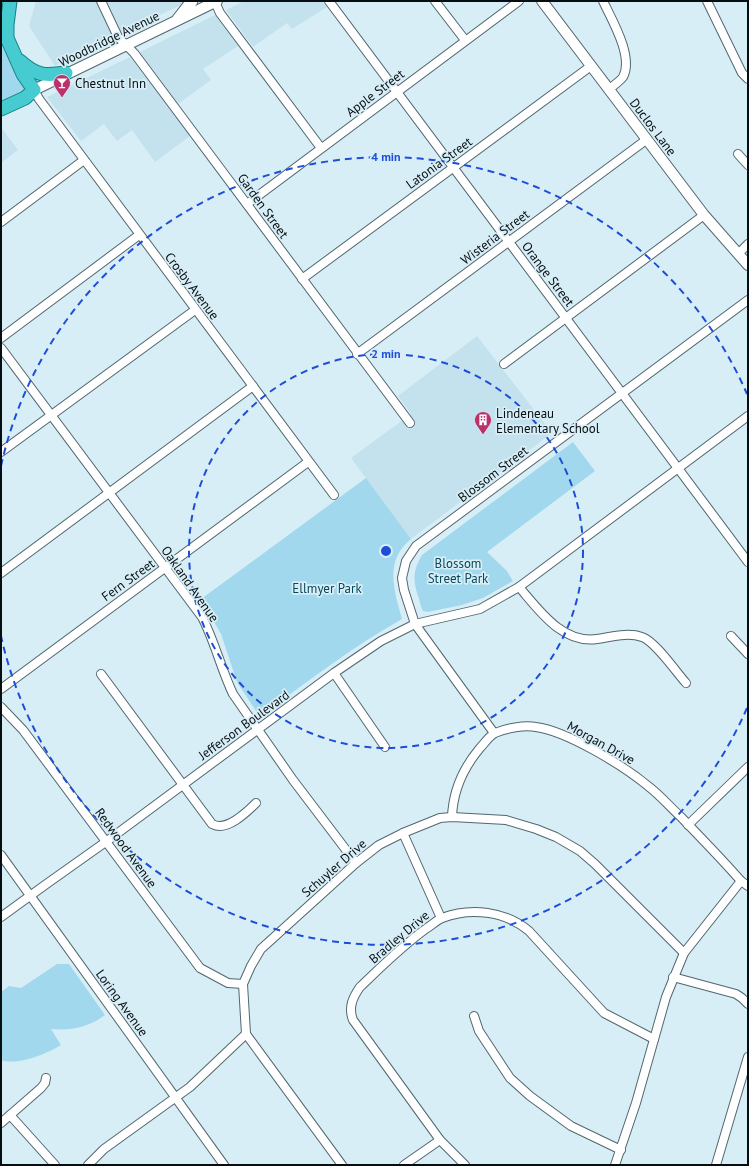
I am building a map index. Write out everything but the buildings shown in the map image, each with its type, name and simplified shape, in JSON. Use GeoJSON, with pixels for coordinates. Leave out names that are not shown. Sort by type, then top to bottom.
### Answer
{"type":"FeatureCollection","features":[{"type":"Feature","properties":{"kind":"highway"},"geometry":{"type":"LineString","coordinates":[[1,6],[4,1]]}},
{"type":"Feature","properties":{"kind":"highway"},"geometry":{"type":"LineString","coordinates":[[1,109],[25,98],[34,90],[23,74],[17,59],[10,48],[7,38],[6,25],[10,1]]}},
{"type":"Feature","properties":{"kind":"highway"},"geometry":{"type":"LineString","coordinates":[[17,59],[29,70],[39,74],[51,75],[66,73]]}},
{"type":"Feature","properties":{"kind":"main road"},"geometry":{"type":"LineString","coordinates":[[178,19],[192,1]]}},
{"type":"Feature","properties":{"kind":"street","name":"Garden Street"},"geometry":{"type":"LineString","coordinates":[[101,1],[118,37],[134,53],[357,354],[410,423]]}},
{"type":"Feature","properties":{"kind":"street","name":"Woodbridge Avenue"},"geometry":{"type":"LineString","coordinates":[[34,90],[215,1]]}},
{"type":"Feature","properties":{"kind":"street"},"geometry":{"type":"LineString","coordinates":[[215,1],[220,13],[321,148]]}},
{"type":"Feature","properties":{"kind":"street","name":"Orange Street"},"geometry":{"type":"LineString","coordinates":[[329,1],[748,562]]}},
{"type":"Feature","properties":{"kind":"street"},"geometry":{"type":"LineString","coordinates":[[436,1],[465,40]]}},
{"type":"Feature","properties":{"kind":"street","name":"Apple Street"},"geometry":{"type":"LineString","coordinates":[[247,204],[519,1]]}},
{"type":"Feature","properties":{"kind":"street","name":"Duclos Lane"},"geometry":{"type":"LineString","coordinates":[[542,1],[704,215],[748,265]]}},
{"type":"Feature","properties":{"kind":"street"},"geometry":{"type":"LineString","coordinates":[[604,1],[621,38],[625,58],[623,76],[619,82],[608,89]]}},
{"type":"Feature","properties":{"kind":"street"},"geometry":{"type":"LineString","coordinates":[[707,1],[742,73],[748,79]]}},
{"type":"Feature","properties":{"kind":"street","name":"Latonia Street"},"geometry":{"type":"LineString","coordinates":[[302,279],[591,66]]}},
{"type":"Feature","properties":{"kind":"street","name":"Crosby Avenue"},"geometry":{"type":"LineString","coordinates":[[34,90],[39,99],[139,235],[334,495]]}},
{"type":"Feature","properties":{"kind":"street","name":"Wisteria Street"},"geometry":{"type":"LineString","coordinates":[[357,354],[646,140]]}},
{"type":"Feature","properties":{"kind":"street"},"geometry":{"type":"LineString","coordinates":[[738,154],[748,165]]}},
{"type":"Feature","properties":{"kind":"street"},"geometry":{"type":"LineString","coordinates":[[1,222],[84,160]]}},
{"type":"Feature","properties":{"kind":"street"},"geometry":{"type":"LineString","coordinates":[[504,364],[704,215]]}},
{"type":"Feature","properties":{"kind":"street"},"geometry":{"type":"LineString","coordinates":[[1,338],[139,235]]}},
{"type":"Feature","properties":{"kind":"street"},"geometry":{"type":"LineString","coordinates":[[738,254],[748,244]]}},
{"type":"Feature","properties":{"kind":"street","name":"Blossom Street"},"geometry":{"type":"LineString","coordinates":[[414,624],[402,578],[406,561],[416,546],[748,300]]}},
{"type":"Feature","properties":{"kind":"street"},"geometry":{"type":"LineString","coordinates":[[1,452],[196,310]]}},
{"type":"Feature","properties":{"kind":"street","name":"Oakland Avenue"},"geometry":{"type":"LineString","coordinates":[[1,348],[202,617],[211,633],[226,679],[233,694],[356,863]]}},
{"type":"Feature","properties":{"kind":"street"},"geometry":{"type":"LineString","coordinates":[[1,573],[253,386]]}},
{"type":"Feature","properties":{"kind":"street","name":"Jefferson Boulevard"},"geometry":{"type":"LineString","coordinates":[[1,917],[107,841],[334,673],[381,641],[414,624],[480,608],[519,587],[748,416]]}},
{"type":"Feature","properties":{"kind":"street","name":"Fern Street"},"geometry":{"type":"LineString","coordinates":[[1,689],[308,462]]}},
{"type":"Feature","properties":{"kind":"street"},"geometry":{"type":"LineString","coordinates":[[519,587],[547,619],[571,636],[586,640],[622,635],[642,637],[656,648],[686,683]]}},
{"type":"Feature","properties":{"kind":"street"},"geometry":{"type":"LineString","coordinates":[[414,624],[494,734],[468,763],[456,792],[452,817]]}},
{"type":"Feature","properties":{"kind":"street"},"geometry":{"type":"LineString","coordinates":[[731,636],[748,654]]}},
{"type":"Feature","properties":{"kind":"street"},"geometry":{"type":"LineString","coordinates":[[334,673],[385,747]]}},
{"type":"Feature","properties":{"kind":"street"},"geometry":{"type":"LineString","coordinates":[[100,674],[212,824],[215,826],[221,826],[236,820],[256,803]]}},
{"type":"Feature","properties":{"kind":"street","name":"Redwood Avenue"},"geometry":{"type":"LineString","coordinates":[[1,707],[24,730],[200,968],[228,983],[243,984]]}},
{"type":"Feature","properties":{"kind":"street","name":"Morgan Drive"},"geometry":{"type":"LineString","coordinates":[[494,734],[519,727],[538,727],[558,733],[614,761],[649,786],[745,884]]}},
{"type":"Feature","properties":{"kind":"street"},"geometry":{"type":"LineString","coordinates":[[688,825],[748,767]]}},
{"type":"Feature","properties":{"kind":"street","name":"Schuyler Drive"},"geometry":{"type":"LineString","coordinates":[[246,1034],[243,984],[261,949],[356,863],[379,845],[403,833],[440,818],[452,817],[506,820],[556,837],[580,852],[595,864],[684,953]]}},
{"type":"Feature","properties":{"kind":"street"},"geometry":{"type":"LineString","coordinates":[[403,833],[441,918]]}},
{"type":"Feature","properties":{"kind":"street","name":"Loring Avenue"},"geometry":{"type":"LineString","coordinates":[[1,855],[224,1165]]}},
{"type":"Feature","properties":{"kind":"street"},"geometry":{"type":"LineString","coordinates":[[616,1165],[666,997],[684,953],[745,884]]}},
{"type":"Feature","properties":{"kind":"street","name":"Bradley Drive"},"geometry":{"type":"LineString","coordinates":[[465,1165],[440,1140],[353,1020],[350,1012],[354,995],[360,987],[413,938],[441,918],[474,912],[506,917],[521,924],[604,1013],[654,1039]]}},
{"type":"Feature","properties":{"kind":"street"},"geometry":{"type":"LineString","coordinates":[[674,977],[736,994],[748,1004]]}},
{"type":"Feature","properties":{"kind":"street"},"geometry":{"type":"LineString","coordinates":[[474,1016],[479,1031],[510,1078],[530,1096],[571,1126],[621,1150]]}},
{"type":"Feature","properties":{"kind":"street"},"geometry":{"type":"LineString","coordinates":[[88,1165],[104,1149],[190,1087],[246,1034],[342,1165]]}},
{"type":"Feature","properties":{"kind":"street"},"geometry":{"type":"LineString","coordinates":[[716,1165],[748,1057]]}},
{"type":"Feature","properties":{"kind":"street"},"geometry":{"type":"LineString","coordinates":[[1,1123],[46,1083],[46,1078]]}},
{"type":"Feature","properties":{"kind":"street"},"geometry":{"type":"LineString","coordinates":[[10,1115],[55,1165]]}},
{"type":"Feature","properties":{"kind":"street"},"geometry":{"type":"LineString","coordinates":[[404,1165],[440,1140]]}},
{"type":"Feature","properties":{"kind":"shaded area"},"geometry":{"type":"Polygon","coordinates":[[[36,1],[189,1],[55,66],[29,26],[36,1]]]}},
{"type":"Feature","properties":{"kind":"shaded area"},"geometry":{"type":"Polygon","coordinates":[[[244,1],[322,1],[327,7],[292,29],[287,23],[253,47],[226,10],[244,1]]]}},
{"type":"Feature","properties":{"kind":"shaded area"},"geometry":{"type":"Polygon","coordinates":[[[215,15],[238,46],[203,69],[211,80],[178,104],[140,52],[215,15]]]}},
{"type":"Feature","properties":{"kind":"shaded area"},"geometry":{"type":"Polygon","coordinates":[[[130,57],[190,136],[155,162],[132,130],[117,141],[104,124],[81,141],[47,97],[130,57]]]}},
{"type":"Feature","properties":{"kind":"shaded area"},"geometry":{"type":"Polygon","coordinates":[[[1,127],[18,150],[1,163],[1,127]]]}},
{"type":"Feature","properties":{"kind":"shaded area"},"geometry":{"type":"Polygon","coordinates":[[[477,336],[552,433],[411,539],[351,458],[411,414],[398,396],[477,336]]]}},
{"type":"Feature","properties":{"kind":"green space"},"geometry":{"type":"Polygon","coordinates":[[[1,25],[29,89],[1,105],[1,25]]]}},
{"type":"Feature","properties":{"kind":"green space","name":"Blossom Street Park"},"geometry":{"type":"Polygon","coordinates":[[[573,442],[595,471],[487,552],[507,571],[513,581],[483,598],[462,605],[428,612],[423,611],[414,577],[416,567],[422,555],[573,442]]]}},
{"type":"Feature","properties":{"kind":"green space","name":"Ellmyer Park"},"geometry":{"type":"Polygon","coordinates":[[[366,478],[411,539],[397,557],[394,566],[394,587],[402,619],[384,629],[316,675],[267,711],[258,714],[237,682],[221,634],[201,599],[366,478]]]}},
{"type":"Feature","properties":{"kind":"green space"},"geometry":{"type":"Polygon","coordinates":[[[57,964],[69,964],[105,1015],[93,1023],[80,1027],[72,1029],[51,1029],[61,1045],[48,1052],[23,1060],[1,1060],[1,992],[9,986],[21,988],[57,964]]]}},
{"type":"Feature","properties":{"kind":"place","name":"Chestnut Inn"},"geometry":{"type":"Point","coordinates":[62,98]}},
{"type":"Feature","properties":{"kind":"place","name":"Lindeneau Elementary School"},"geometry":{"type":"Point","coordinates":[483,435]}}]}
